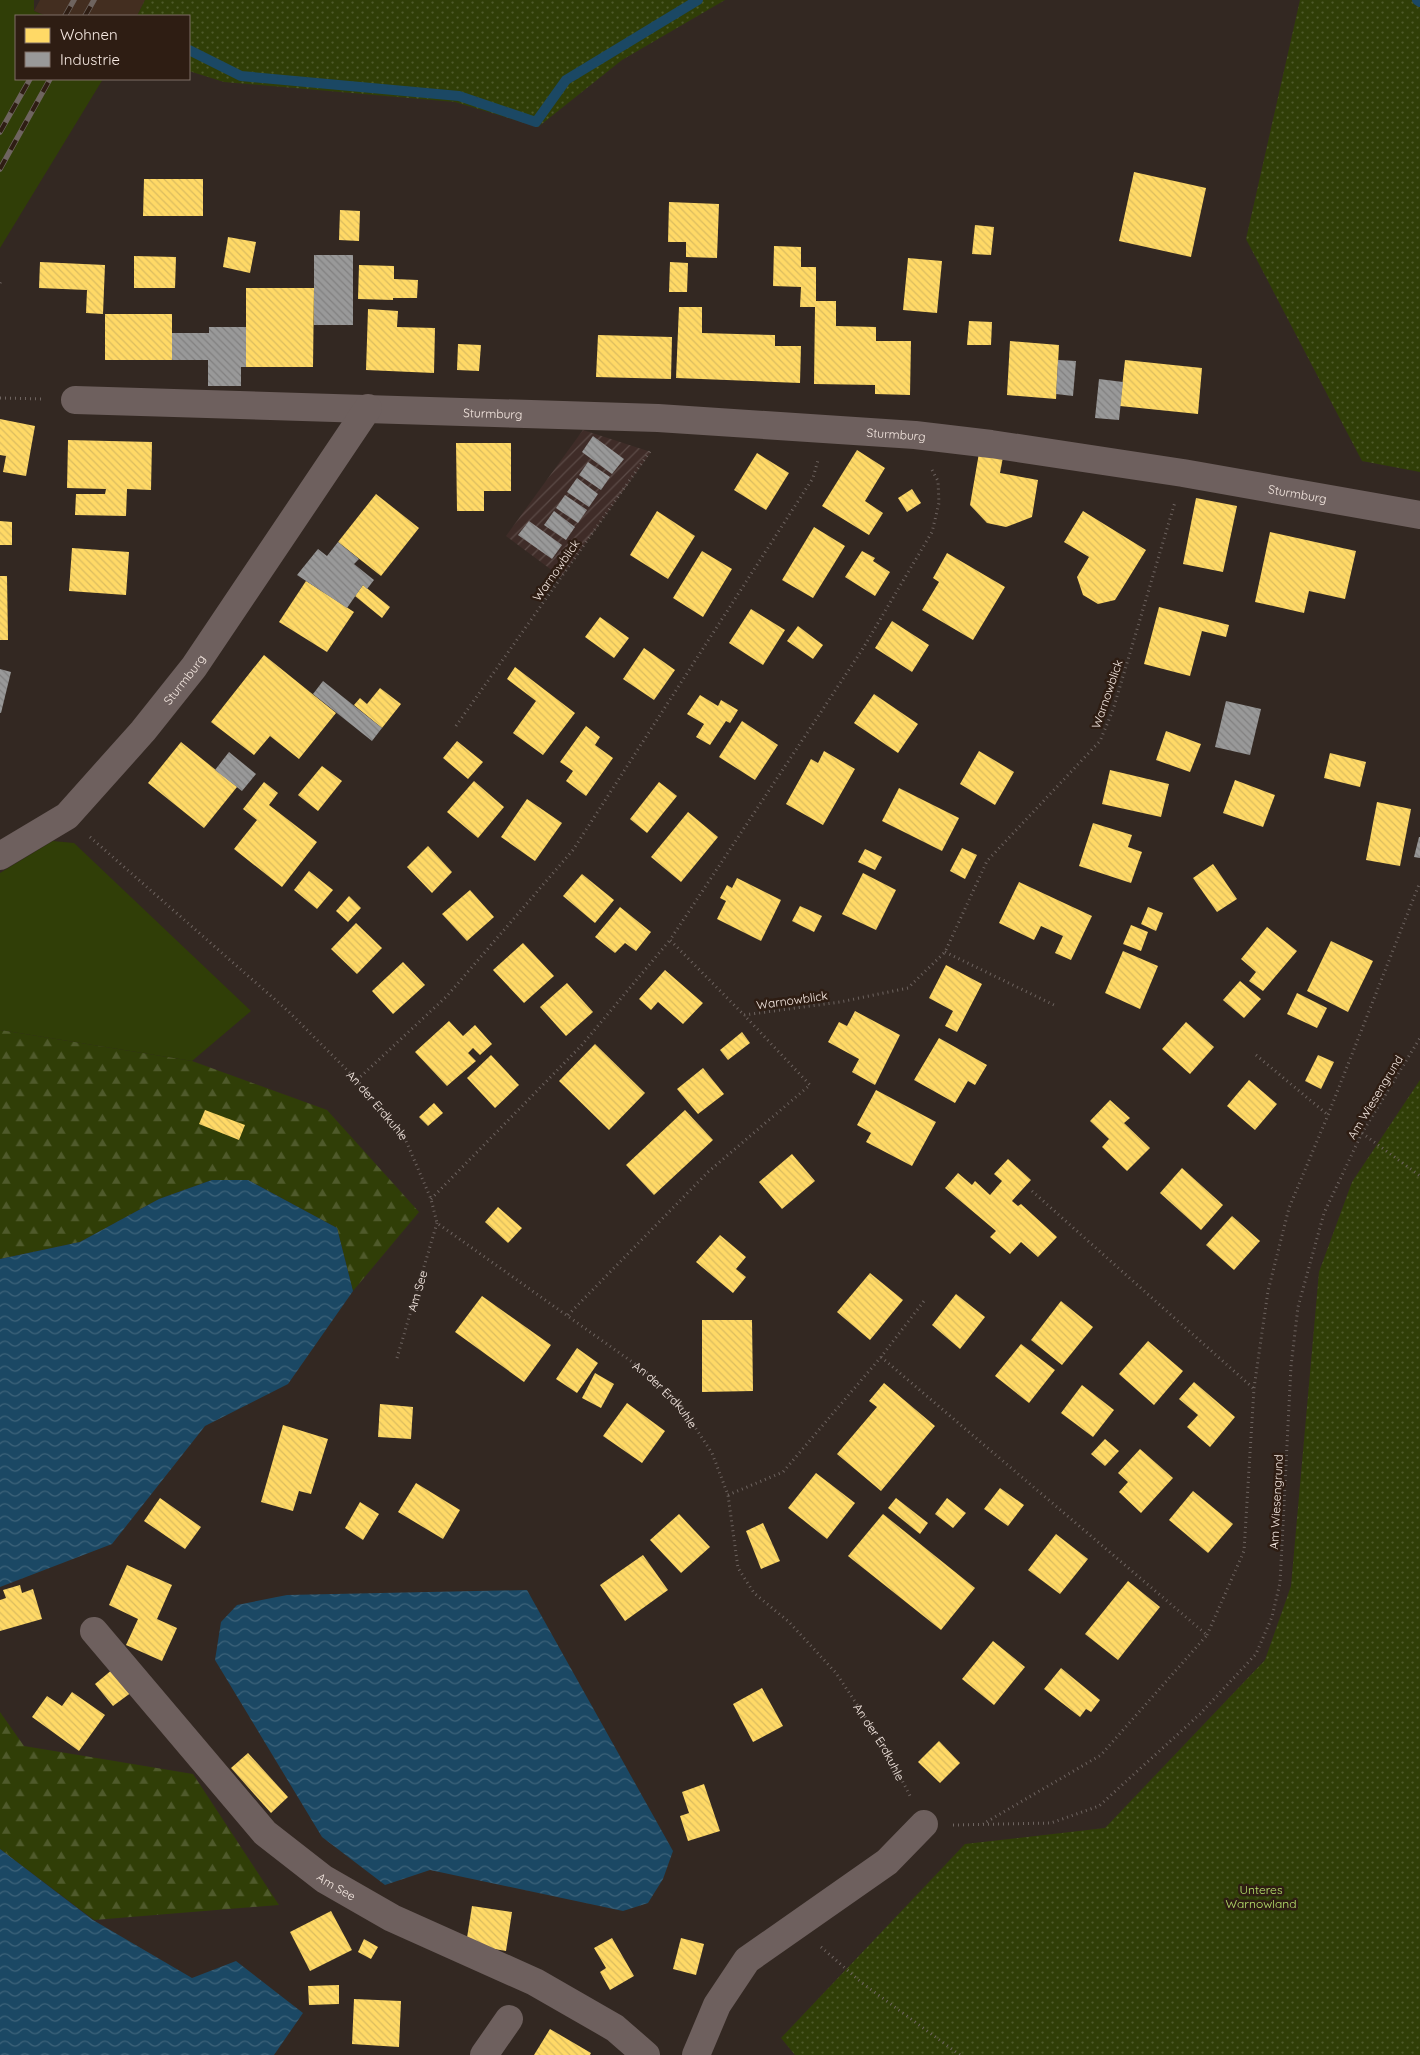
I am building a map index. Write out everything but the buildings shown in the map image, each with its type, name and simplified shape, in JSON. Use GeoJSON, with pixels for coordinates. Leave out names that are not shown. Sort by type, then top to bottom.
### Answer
{"type":"FeatureCollection","features":[{"type":"Feature","properties":{"kind":"street","name":"Sturmburg"},"geometry":{"type":"LineString","coordinates":[[75,400],[658,418],[915,435],[991,444],[1183,473],[1420,514]]}},
{"type":"Feature","properties":{"kind":"street","name":"Sturmburg"},"geometry":{"type":"LineString","coordinates":[[0,856],[67,816],[143,731],[194,667],[368,408]]}},
{"type":"Feature","properties":{"kind":"street","name":"Am See"},"geometry":{"type":"LineString","coordinates":[[94,1631],[265,1833],[324,1879],[392,1918],[535,1982],[615,2028],[646,2055]]}},
{"type":"Feature","properties":{"kind":"street"},"geometry":{"type":"LineString","coordinates":[[696,2055],[717,2005],[747,1960],[887,1862],[924,1824]]}},
{"type":"Feature","properties":{"kind":"street"},"geometry":{"type":"LineString","coordinates":[[484,2055],[509,2019]]}},
{"type":"Feature","properties":{"kind":"path"},"geometry":{"type":"LineString","coordinates":[[0,398],[75,400]]}},
{"type":"Feature","properties":{"kind":"path","name":"Warnowblick"},"geometry":{"type":"LineString","coordinates":[[456,726],[651,452],[658,418]]}},
{"type":"Feature","properties":{"kind":"path"},"geometry":{"type":"LineString","coordinates":[[357,1080],[447,996],[573,850],[813,478],[826,430]]}},
{"type":"Feature","properties":{"kind":"path"},"geometry":{"type":"LineString","coordinates":[[431,1199],[581,1046],[670,940],[862,650],[932,532],[939,504],[938,481],[915,435]]}},
{"type":"Feature","properties":{"kind":"path","name":"Warnowblick"},"geometry":{"type":"LineString","coordinates":[[670,940],[744,1015],[840,1002],[908,988],[945,952],[987,861],[1100,741],[1113,710],[1183,473]]}},
{"type":"Feature","properties":{"kind":"path","name":"An der Erdkuhle"},"geometry":{"type":"LineString","coordinates":[[67,816],[288,1011],[357,1080],[403,1134],[431,1199],[437,1223],[649,1374],[681,1406],[712,1453],[728,1496],[738,1568],[754,1593],[789,1622],[836,1674],[886,1748],[924,1824]]}},
{"type":"Feature","properties":{"kind":"path"},"geometry":{"type":"LineString","coordinates":[[983,1825],[1101,1755],[1207,1635],[1244,1551],[1254,1388],[1268,1291],[1289,1208],[1328,1116],[1420,882]]}},
{"type":"Feature","properties":{"kind":"path"},"geometry":{"type":"LineString","coordinates":[[945,952],[1054,1005]]}},
{"type":"Feature","properties":{"kind":"path"},"geometry":{"type":"LineString","coordinates":[[568,1315],[708,1172],[810,1085],[744,1015]]}},
{"type":"Feature","properties":{"kind":"path","name":"Am Wiesengrund"},"geometry":{"type":"LineString","coordinates":[[924,1824],[1051,1823],[1099,1806],[1200,1714],[1256,1654],[1272,1617],[1280,1583],[1291,1366],[1298,1307],[1324,1213],[1362,1132],[1420,1038]]}},
{"type":"Feature","properties":{"kind":"path"},"geometry":{"type":"LineString","coordinates":[[1256,1055],[1328,1116]]}},
{"type":"Feature","properties":{"kind":"path"},"geometry":{"type":"LineString","coordinates":[[1362,1132],[1420,1176]]}},
{"type":"Feature","properties":{"kind":"path"},"geometry":{"type":"LineString","coordinates":[[1032,1191],[1254,1388]]}},
{"type":"Feature","properties":{"kind":"path","name":"Am See"},"geometry":{"type":"LineString","coordinates":[[397,1358],[437,1223]]}},
{"type":"Feature","properties":{"kind":"path"},"geometry":{"type":"LineString","coordinates":[[728,1496],[782,1472],[881,1357],[924,1302]]}},
{"type":"Feature","properties":{"kind":"path"},"geometry":{"type":"LineString","coordinates":[[881,1357],[1207,1635]]}},
{"type":"Feature","properties":{"kind":"path"},"geometry":{"type":"LineString","coordinates":[[797,1925],[862,1984],[960,2055]]}},
{"type":"Feature","properties":{"kind":"shaded area"},"geometry":{"type":"Polygon","coordinates":[[[40,0],[145,0],[138,15],[44,15],[34,11],[40,0]]]}},
{"type":"Feature","properties":{"kind":"shaded area"},"geometry":{"type":"Polygon","coordinates":[[[583,430],[651,452],[561,577],[506,536],[583,430]]]}},
{"type":"Feature","properties":{"kind":"green space"},"geometry":{"type":"Polygon","coordinates":[[[0,0],[34,0],[34,11],[44,15],[15,15],[15,80],[102,80],[0,248],[0,0]]]}},
{"type":"Feature","properties":{"kind":"green space"},"geometry":{"type":"Polygon","coordinates":[[[145,0],[725,0],[622,60],[538,127],[455,102],[224,82],[190,71],[190,15],[138,15],[145,0]]]}},
{"type":"Feature","properties":{"kind":"green space"},"geometry":{"type":"Polygon","coordinates":[[[1300,0],[1420,0],[1420,472],[1362,461],[1246,239],[1300,0]]]}},
{"type":"Feature","properties":{"kind":"green space"},"geometry":{"type":"Polygon","coordinates":[[[53,841],[74,843],[251,1011],[192,1061],[0,1030],[0,873],[53,841]]]}},
{"type":"Feature","properties":{"kind":"green space"},"geometry":{"type":"Polygon","coordinates":[[[0,1030],[192,1061],[327,1110],[419,1212],[353,1291],[337,1228],[248,1180],[212,1180],[159,1199],[80,1242],[0,1259],[0,1030]]]}},
{"type":"Feature","properties":{"kind":"green space","name":"Unteres Warnowland"},"geometry":{"type":"Polygon","coordinates":[[[1420,1080],[1420,2055],[795,2055],[781,2038],[965,1844],[1105,1828],[1265,1660],[1291,1586],[1319,1272],[1352,1182],[1420,1080]]]}},
{"type":"Feature","properties":{"kind":"green space"},"geometry":{"type":"Polygon","coordinates":[[[0,1712],[24,1746],[193,1774],[279,1905],[94,1920],[0,1849],[0,1712]]]}},
{"type":"Feature","properties":{"kind":"water"},"geometry":{"type":"Polygon","coordinates":[[[212,1180],[248,1180],[337,1228],[353,1291],[288,1384],[205,1426],[112,1544],[0,1587],[0,1259],[80,1242],[159,1199],[212,1180]]]}},
{"type":"Feature","properties":{"kind":"water"},"geometry":{"type":"Polygon","coordinates":[[[527,1590],[673,1851],[663,1879],[648,1903],[623,1911],[430,1870],[385,1885],[322,1837],[215,1660],[221,1622],[237,1605],[287,1595],[527,1590]]]}},
{"type":"Feature","properties":{"kind":"water"},"geometry":{"type":"Polygon","coordinates":[[[0,1849],[93,1920],[192,1978],[236,1961],[303,2013],[274,2055],[0,2055],[0,1849]]]}},
{"type":"Feature","properties":{"kind":"waterway"},"geometry":{"type":"LineString","coordinates":[[190,50],[241,76],[459,96],[536,122],[566,80],[698,0]]}},
{"type":"Feature","properties":{"kind":"railway"},"geometry":{"type":"LineString","coordinates":[[66,15],[74,0]]}},
{"type":"Feature","properties":{"kind":"railway"},"geometry":{"type":"LineString","coordinates":[[86,15],[94,0]]}},
{"type":"Feature","properties":{"kind":"railway"},"geometry":{"type":"LineString","coordinates":[[0,132],[29,80]]}},
{"type":"Feature","properties":{"kind":"railway"},"geometry":{"type":"LineString","coordinates":[[0,169],[49,80]]}}]}
